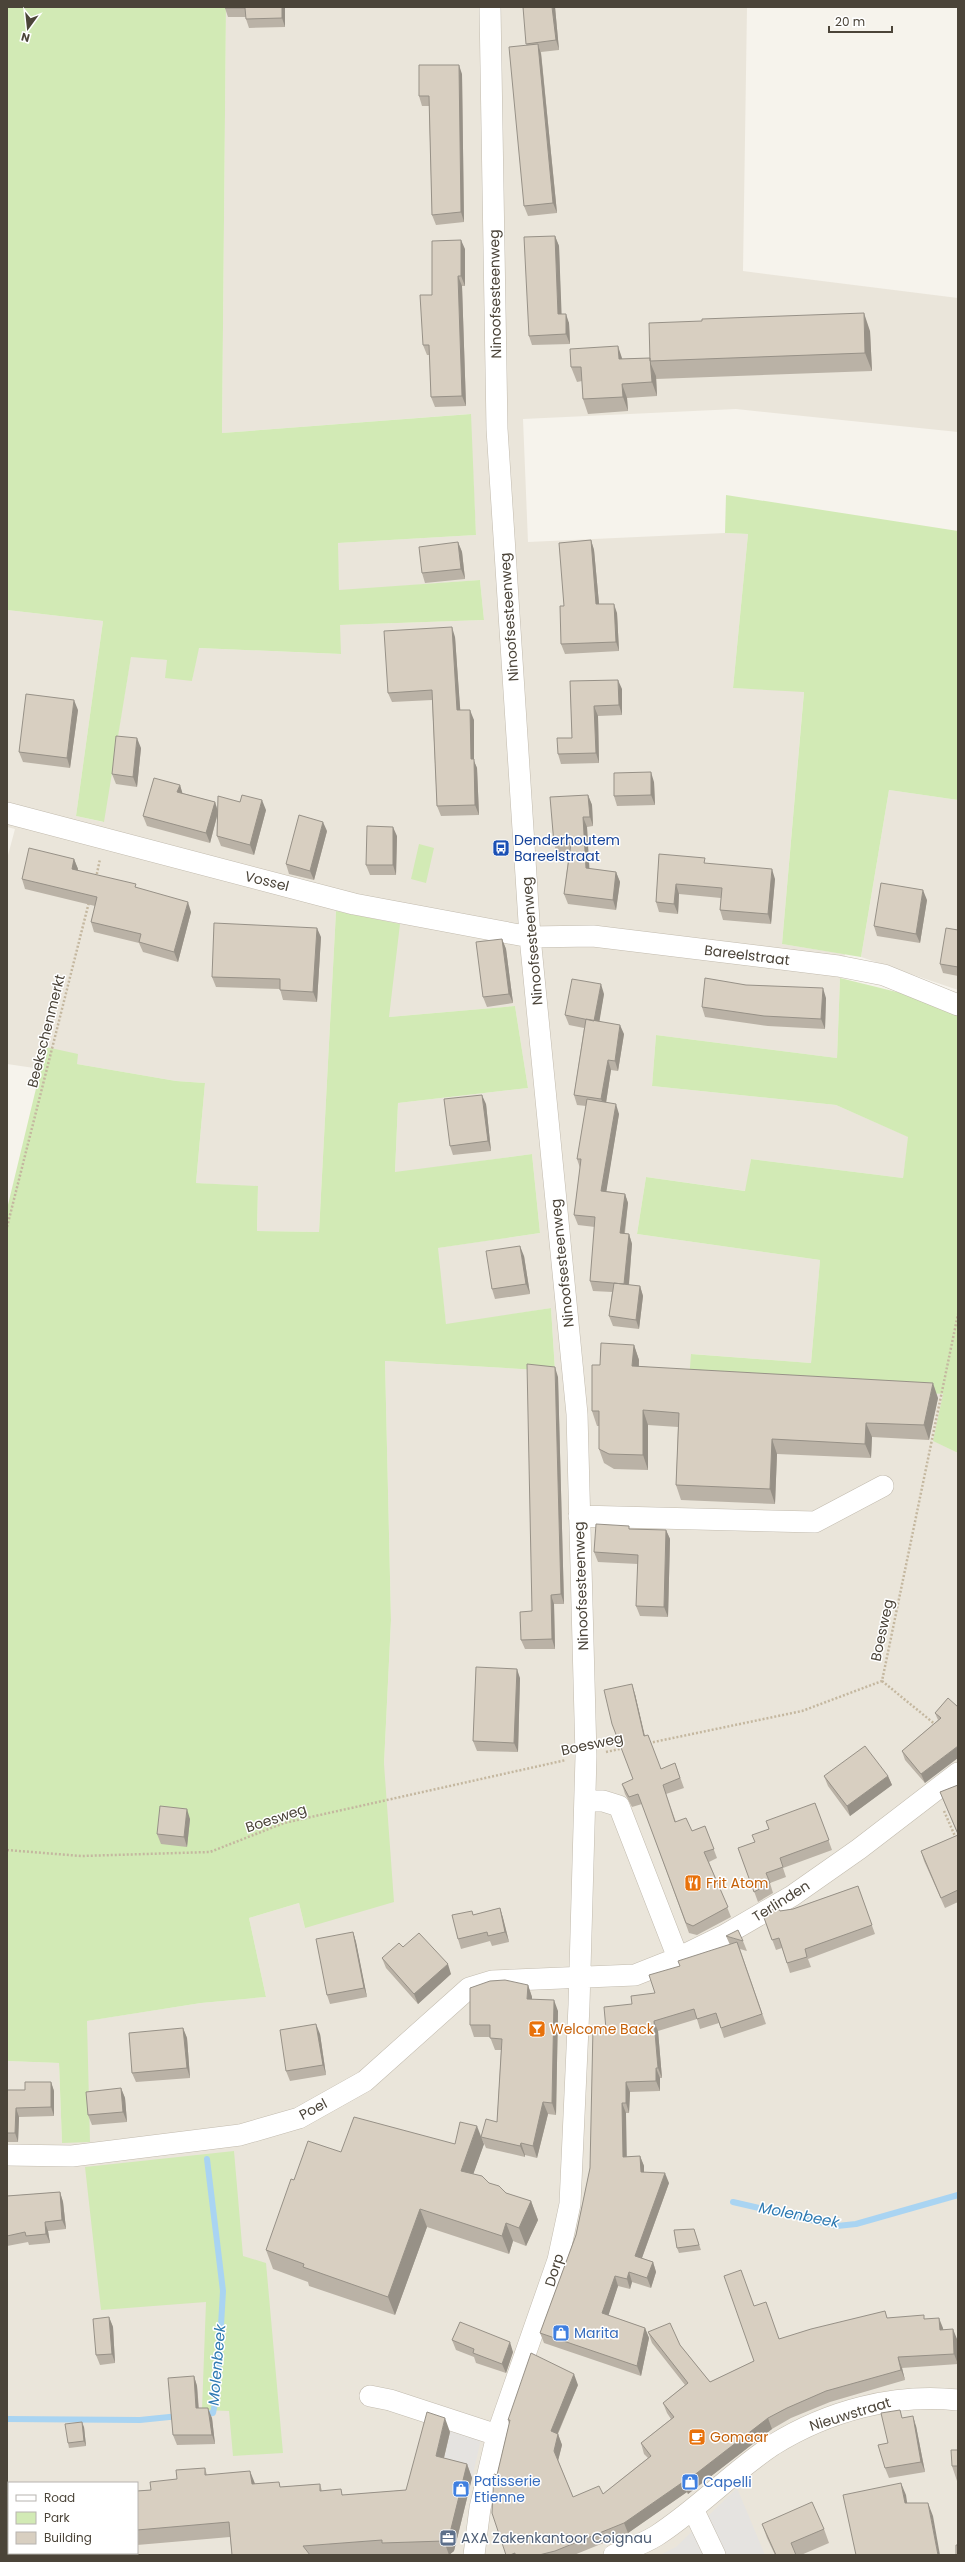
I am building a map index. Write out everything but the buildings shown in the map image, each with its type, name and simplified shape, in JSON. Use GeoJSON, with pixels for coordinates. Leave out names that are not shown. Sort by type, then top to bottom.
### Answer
{"type":"FeatureCollection","features":[{"type":"Feature","properties":{"kind":"street","name":"Ninoofsesteenweg"},"geometry":{"type":"LineString","coordinates":[[490,7],[497,429],[530,937],[577,1414],[586,1756],[580,1976]]}},
{"type":"Feature","properties":{"kind":"street","name":"Vossel"},"geometry":{"type":"LineString","coordinates":[[7,813],[105,840],[354,904],[530,937]]}},
{"type":"Feature","properties":{"kind":"street","name":"Bareelstraat"},"geometry":{"type":"LineString","coordinates":[[530,937],[593,936],[838,966],[884,976],[958,1005]]}},
{"type":"Feature","properties":{"kind":"street"},"geometry":{"type":"LineString","coordinates":[[579,1516],[815,1522],[883,1486]]}},
{"type":"Feature","properties":{"kind":"street","name":"Terlinden"},"geometry":{"type":"LineString","coordinates":[[580,1976],[635,1975],[678,1958],[723,1936],[792,1896],[936,1792],[958,1773]]}},
{"type":"Feature","properties":{"kind":"street"},"geometry":{"type":"LineString","coordinates":[[585,1801],[603,1801],[619,1806],[678,1958]]}},
{"type":"Feature","properties":{"kind":"street","name":"Poel"},"geometry":{"type":"LineString","coordinates":[[7,2155],[72,2156],[240,2135],[299,2118],[365,2081],[469,1988],[492,1981],[552,1980],[580,1976]]}},
{"type":"Feature","properties":{"kind":"street","name":"Dorp"},"geometry":{"type":"LineString","coordinates":[[474,2555],[480,2508],[497,2435],[558,2260],[570,2204],[580,1976]]}},
{"type":"Feature","properties":{"kind":"street"},"geometry":{"type":"LineString","coordinates":[[370,2396],[390,2400],[497,2435]]}},
{"type":"Feature","properties":{"kind":"street","name":"Nieuwstraat"},"geometry":{"type":"LineString","coordinates":[[614,2555],[655,2537],[693,2509],[772,2446],[803,2428],[835,2416],[893,2399],[928,2397],[958,2400]]}},
{"type":"Feature","properties":{"kind":"street"},"geometry":{"type":"LineString","coordinates":[[693,2509],[715,2555]]}},
{"type":"Feature","properties":{"kind":"path"},"geometry":{"type":"LineString","coordinates":[[95,879],[105,840]]}},
{"type":"Feature","properties":{"kind":"path","name":"Beekschenmerkt"},"geometry":{"type":"LineString","coordinates":[[7,1227],[91,894]]}},
{"type":"Feature","properties":{"kind":"path","name":"Boesweg"},"geometry":{"type":"LineString","coordinates":[[648,1743],[802,1711],[882,1681],[958,1314]]}},
{"type":"Feature","properties":{"kind":"path"},"geometry":{"type":"LineString","coordinates":[[882,1681],[937,1726]]}},
{"type":"Feature","properties":{"kind":"path","name":"Boesweg"},"geometry":{"type":"LineString","coordinates":[[7,1850],[81,1856],[210,1852],[284,1822],[632,1746]]}},
{"type":"Feature","properties":{"kind":"path"},"geometry":{"type":"LineString","coordinates":[[936,1792],[958,1843]]}},
{"type":"Feature","properties":{"kind":"shaded area"},"geometry":{"type":"Polygon","coordinates":[[[226,7],[747,7],[743,271],[958,298],[958,432],[736,409],[523,419],[528,542],[725,533],[748,534],[733,688],[804,691],[782,944],[845,954],[840,978],[837,1058],[656,1035],[652,1086],[836,1105],[909,1137],[903,1178],[751,1159],[746,1191],[646,1177],[637,1234],[820,1260],[811,1363],[692,1354],[689,1380],[944,1394],[934,1441],[958,1453],[958,2555],[7,2555],[7,2061],[59,2063],[62,2143],[86,2021],[201,2003],[266,1997],[249,1918],[299,1903],[305,1928],[384,1764],[391,1620],[385,1361],[555,1371],[551,1308],[446,1325],[437,1248],[540,1233],[532,1154],[395,1173],[398,1103],[528,1088],[515,1006],[389,1017],[336,911],[319,1232],[257,1231],[258,1187],[196,1183],[205,1083],[176,1081],[77,1064],[46,1048],[41,1069],[7,1064],[7,859],[15,829],[7,827],[7,610],[103,621],[76,816],[103,822],[131,656],[167,660],[192,681],[198,648],[340,654],[339,625],[484,620],[480,580],[339,591],[337,543],[476,535],[470,414],[222,433],[226,7]]]}},
{"type":"Feature","properties":{"kind":"shaded area"},"geometry":{"type":"Polygon","coordinates":[[[889,790],[958,800],[958,990],[861,957],[889,790]]]}},
{"type":"Feature","properties":{"kind":"shaded area"},"geometry":{"type":"Polygon","coordinates":[[[451,2429],[481,2439],[472,2478],[441,2470],[451,2429]]]}},
{"type":"Feature","properties":{"kind":"shaded area"},"geometry":{"type":"Polygon","coordinates":[[[737,2488],[765,2555],[660,2555],[676,2547],[737,2488]]]}},
{"type":"Feature","properties":{"kind":"green space"},"geometry":{"type":"Polygon","coordinates":[[[7,7],[226,7],[222,433],[471,414],[476,535],[338,543],[339,590],[480,580],[484,620],[340,625],[341,654],[199,648],[192,681],[165,678],[167,660],[131,657],[104,822],[76,816],[103,621],[7,610],[7,7]]]}},
{"type":"Feature","properties":{"kind":"green space"},"geometry":{"type":"Polygon","coordinates":[[[726,495],[958,531],[958,800],[889,790],[861,957],[782,944],[804,692],[733,688],[748,534],[725,533],[726,495]]]}},
{"type":"Feature","properties":{"kind":"green space"},"geometry":{"type":"Polygon","coordinates":[[[419,844],[434,848],[426,883],[411,879],[419,844]]]}},
{"type":"Feature","properties":{"kind":"green space"},"geometry":{"type":"Polygon","coordinates":[[[336,911],[400,924],[389,1017],[515,1006],[528,1088],[398,1103],[395,1172],[532,1154],[540,1233],[438,1248],[446,1324],[551,1308],[555,1371],[385,1361],[391,1620],[384,1764],[394,1902],[305,1928],[299,1903],[249,1918],[266,1997],[201,2003],[87,2021],[90,2142],[62,2143],[59,2063],[7,2061],[7,1209],[46,1047],[78,1054],[77,1064],[176,1081],[205,1083],[196,1183],[258,1186],[257,1231],[319,1232],[336,911]]]}},
{"type":"Feature","properties":{"kind":"green space"},"geometry":{"type":"Polygon","coordinates":[[[840,978],[921,998],[958,1013],[958,1453],[933,1441],[943,1394],[689,1380],[691,1354],[811,1363],[820,1260],[637,1234],[646,1177],[745,1191],[751,1159],[903,1178],[908,1137],[836,1105],[652,1086],[656,1035],[837,1058],[840,978]]]}},
{"type":"Feature","properties":{"kind":"green space"},"geometry":{"type":"Polygon","coordinates":[[[234,2151],[243,2256],[266,2263],[283,2453],[233,2456],[229,2411],[202,2410],[206,2302],[101,2310],[85,2167],[234,2151]]]}},
{"type":"Feature","properties":{"kind":"waterway","name":"Molenbeek"},"geometry":{"type":"LineString","coordinates":[[202,2414],[213,2413],[217,2394],[223,2291],[207,2159]]}},
{"type":"Feature","properties":{"kind":"waterway","name":"Molenbeek"},"geometry":{"type":"LineString","coordinates":[[733,2202],[837,2226],[856,2224],[958,2195]]}},
{"type":"Feature","properties":{"kind":"waterway","name":"Molenbeek"},"geometry":{"type":"LineString","coordinates":[[7,2419],[140,2420],[179,2416]]}},
{"type":"Feature","properties":{"kind":"place","name":"Denderhoutem Bareelstraat"},"geometry":{"type":"Point","coordinates":[501,848]}},
{"type":"Feature","properties":{"kind":"place","name":"Frit Atom"},"geometry":{"type":"Point","coordinates":[693,1883]}},
{"type":"Feature","properties":{"kind":"place","name":"Welcome Back"},"geometry":{"type":"Point","coordinates":[537,2029]}},
{"type":"Feature","properties":{"kind":"place","name":"Marita"},"geometry":{"type":"Point","coordinates":[561,2333]}},
{"type":"Feature","properties":{"kind":"place","name":"Gomaar"},"geometry":{"type":"Point","coordinates":[697,2437]}},
{"type":"Feature","properties":{"kind":"place","name":"Capelli"},"geometry":{"type":"Point","coordinates":[690,2482]}},
{"type":"Feature","properties":{"kind":"place","name":"Patisserie Etienne"},"geometry":{"type":"Point","coordinates":[461,2489]}},
{"type":"Feature","properties":{"kind":"place","name":"AXA Zakenkantoor Coignau"},"geometry":{"type":"Point","coordinates":[448,2538]}}]}
